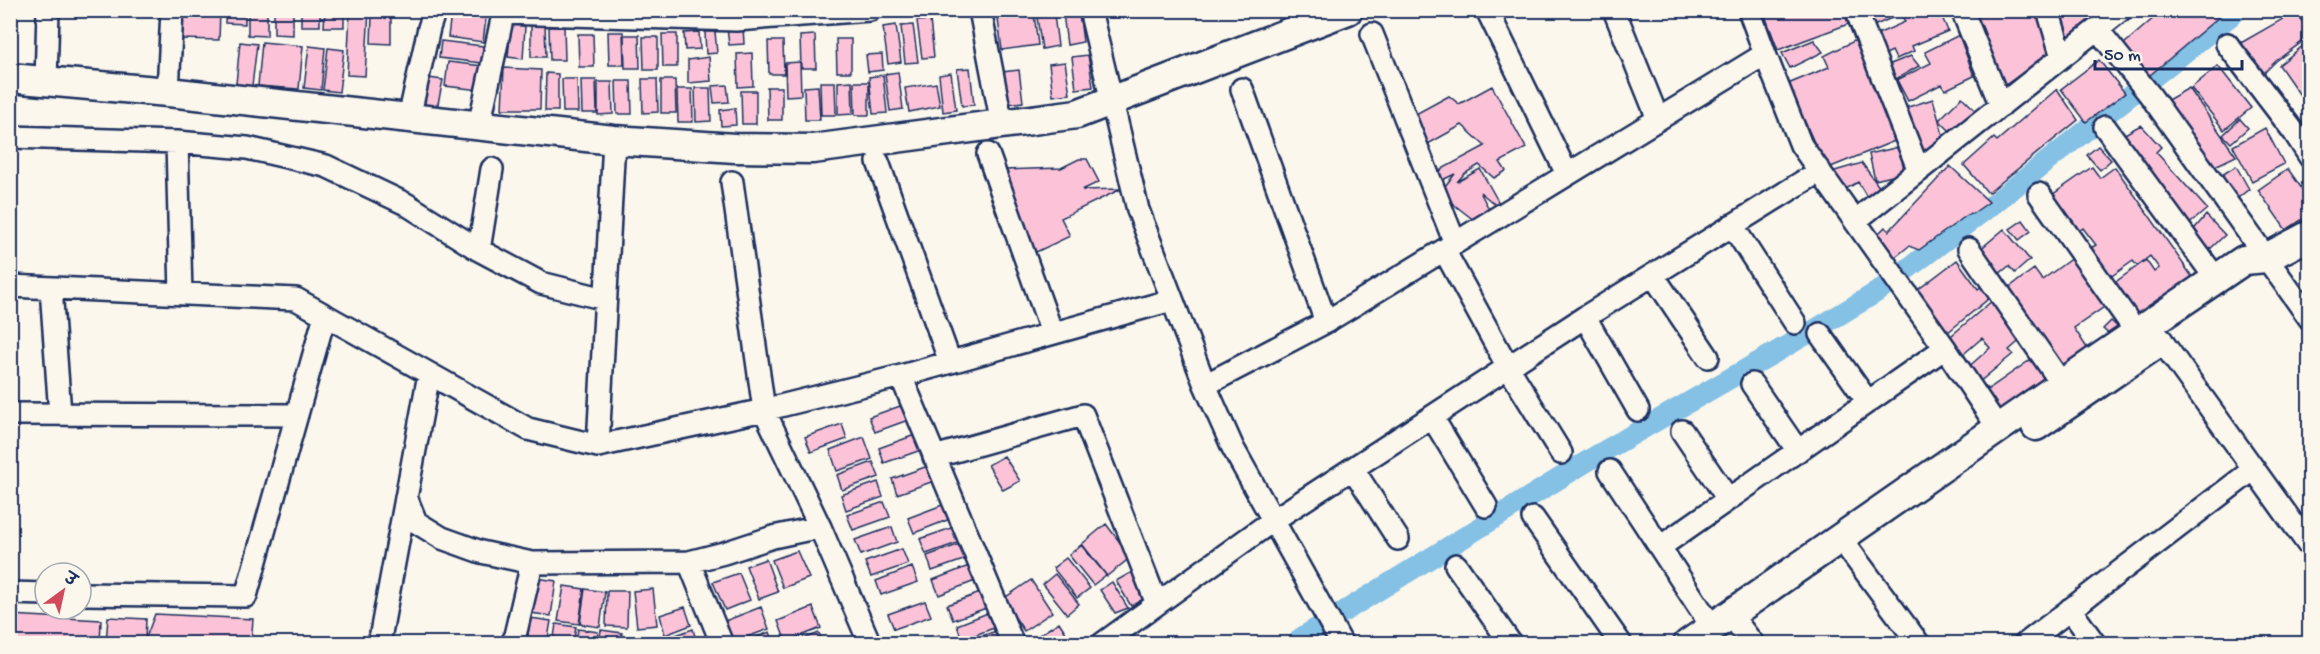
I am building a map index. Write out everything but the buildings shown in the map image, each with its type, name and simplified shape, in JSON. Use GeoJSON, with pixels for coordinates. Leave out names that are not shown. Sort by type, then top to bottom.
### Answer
{"type":"FeatureCollection","features":[{"type":"Feature","properties":{"kind":"street"},"geometry":{"type":"LineString","coordinates":[[46,82],[48,10]]}},
{"type":"Feature","properties":{"kind":"street"},"geometry":{"type":"LineString","coordinates":[[168,92],[172,10]]}},
{"type":"Feature","properties":{"kind":"street"},"geometry":{"type":"LineString","coordinates":[[409,118],[429,27],[435,10]]}},
{"type":"Feature","properties":{"kind":"street"},"geometry":{"type":"LineString","coordinates":[[980,10],[1002,124]]}},
{"type":"Feature","properties":{"kind":"street"},"geometry":{"type":"LineString","coordinates":[[1090,10],[1138,210],[1205,385],[1233,448],[1341,643]]}},
{"type":"Feature","properties":{"kind":"street"},"geometry":{"type":"LineString","coordinates":[[10,78],[168,92],[479,126],[613,156],[735,148],[813,149],[1077,114],[1115,115],[1348,10]]}},
{"type":"Feature","properties":{"kind":"street"},"geometry":{"type":"LineString","coordinates":[[1487,10],[1568,174]]}},
{"type":"Feature","properties":{"kind":"street"},"geometry":{"type":"LineString","coordinates":[[1614,10],[1658,119]]}},
{"type":"Feature","properties":{"kind":"street"},"geometry":{"type":"LineString","coordinates":[[1749,10],[1801,145],[1946,348],[1998,428]]}},
{"type":"Feature","properties":{"kind":"street"},"geometry":{"type":"LineString","coordinates":[[1856,10],[1919,171]]}},
{"type":"Feature","properties":{"kind":"street"},"geometry":{"type":"LineString","coordinates":[[1962,10],[2001,106]]}},
{"type":"Feature","properties":{"kind":"street"},"geometry":{"type":"LineString","coordinates":[[2048,10],[2062,57]]}},
{"type":"Feature","properties":{"kind":"street"},"geometry":{"type":"LineString","coordinates":[[1856,221],[2121,10]]}},
{"type":"Feature","properties":{"kind":"street"},"geometry":{"type":"LineString","coordinates":[[479,126],[503,12],[735,15],[861,11]]}},
{"type":"Feature","properties":{"kind":"street"},"geometry":{"type":"LineString","coordinates":[[2098,30],[2131,69],[2310,319]]}},
{"type":"Feature","properties":{"kind":"street"},"geometry":{"type":"LineString","coordinates":[[1372,34],[1449,246],[1508,367],[1560,453]]}},
{"type":"Feature","properties":{"kind":"street"},"geometry":{"type":"LineString","coordinates":[[2227,44],[2302,127],[2310,157]]}},
{"type":"Feature","properties":{"kind":"street"},"geometry":{"type":"LineString","coordinates":[[1205,385],[1326,322],[1765,54]]}},
{"type":"Feature","properties":{"kind":"street"},"geometry":{"type":"LineString","coordinates":[[1242,89],[1326,322]]}},
{"type":"Feature","properties":{"kind":"street"},"geometry":{"type":"LineString","coordinates":[[2106,127],[2217,280]]}},
{"type":"Feature","properties":{"kind":"street"},"geometry":{"type":"LineString","coordinates":[[10,136],[177,142],[247,148],[326,166],[406,204],[479,250],[542,283],[605,299]]}},
{"type":"Feature","properties":{"kind":"street"},"geometry":{"type":"LineString","coordinates":[[177,142],[181,294]]}},
{"type":"Feature","properties":{"kind":"street"},"geometry":{"type":"LineString","coordinates":[[987,154],[1052,333]]}},
{"type":"Feature","properties":{"kind":"street"},"geometry":{"type":"LineString","coordinates":[[598,446],[613,156]]}},
{"type":"Feature","properties":{"kind":"street"},"geometry":{"type":"LineString","coordinates":[[878,162],[950,362]]}},
{"type":"Feature","properties":{"kind":"street"},"geometry":{"type":"LineString","coordinates":[[479,250],[492,169]]}},
{"type":"Feature","properties":{"kind":"street"},"geometry":{"type":"LineString","coordinates":[[1102,644],[1272,521],[1585,317],[1820,171]]}},
{"type":"Feature","properties":{"kind":"street"},"geometry":{"type":"LineString","coordinates":[[732,182],[764,410],[820,527],[870,644]]}},
{"type":"Feature","properties":{"kind":"street"},"geometry":{"type":"LineString","coordinates":[[2039,194],[2254,469],[2310,547]]}},
{"type":"Feature","properties":{"kind":"street"},"geometry":{"type":"LineString","coordinates":[[1732,225],[1795,323]]}},
{"type":"Feature","properties":{"kind":"street"},"geometry":{"type":"LineString","coordinates":[[1714,635],[1747,635],[1850,551],[2149,336],[2244,260],[2266,258],[2310,235]]}},
{"type":"Feature","properties":{"kind":"street"},"geometry":{"type":"LineString","coordinates":[[1969,249],[2061,384]]}},
{"type":"Feature","properties":{"kind":"street"},"geometry":{"type":"LineString","coordinates":[[1689,644],[1714,635],[2061,384],[2252,276],[2266,258]]}},
{"type":"Feature","properties":{"kind":"street"},"geometry":{"type":"LineString","coordinates":[[1653,275],[1708,357]]}},
{"type":"Feature","properties":{"kind":"street"},"geometry":{"type":"LineString","coordinates":[[10,286],[296,299],[528,429],[598,446],[764,410],[901,376],[1172,300]]}},
{"type":"Feature","properties":{"kind":"street"},"geometry":{"type":"LineString","coordinates":[[51,288],[60,414]]}},
{"type":"Feature","properties":{"kind":"street"},"geometry":{"type":"LineString","coordinates":[[93,594],[246,596],[326,315]]}},
{"type":"Feature","properties":{"kind":"street"},"geometry":{"type":"LineString","coordinates":[[1585,317],[1638,410]]}},
{"type":"Feature","properties":{"kind":"street"},"geometry":{"type":"LineString","coordinates":[[1820,334],[1868,402]]}},
{"type":"Feature","properties":{"kind":"street"},"geometry":{"type":"LineString","coordinates":[[1660,547],[1946,348]]}},
{"type":"Feature","properties":{"kind":"street"},"geometry":{"type":"LineString","coordinates":[[379,644],[429,374]]}},
{"type":"Feature","properties":{"kind":"street"},"geometry":{"type":"LineString","coordinates":[[901,376],[1013,644]]}},
{"type":"Feature","properties":{"kind":"street"},"geometry":{"type":"LineString","coordinates":[[1752,384],[1798,451]]}},
{"type":"Feature","properties":{"kind":"street"},"geometry":{"type":"LineString","coordinates":[[10,414],[297,415]]}},
{"type":"Feature","properties":{"kind":"street"},"geometry":{"type":"LineString","coordinates":[[934,457],[1083,415],[1157,604]]}},
{"type":"Feature","properties":{"kind":"street"},"geometry":{"type":"LineString","coordinates":[[1432,417],[1486,506]]}},
{"type":"Feature","properties":{"kind":"street"},"geometry":{"type":"LineString","coordinates":[[1682,431],[1728,499]]}},
{"type":"Feature","properties":{"kind":"street"},"geometry":{"type":"LineString","coordinates":[[1353,469],[1398,539]]}},
{"type":"Feature","properties":{"kind":"street"},"geometry":{"type":"LineString","coordinates":[[2025,644],[2254,469]]}},
{"type":"Feature","properties":{"kind":"street"},"geometry":{"type":"LineString","coordinates":[[1610,471],[1714,635]]}},
{"type":"Feature","properties":{"kind":"street"},"geometry":{"type":"LineString","coordinates":[[406,497],[416,522],[442,538],[481,552],[532,563],[689,562],[724,554],[773,537],[820,527]]}},
{"type":"Feature","properties":{"kind":"street"},"geometry":{"type":"LineString","coordinates":[[1533,518],[1621,644]]}},
{"type":"Feature","properties":{"kind":"street"},"geometry":{"type":"LineString","coordinates":[[1850,551],[1919,644]]}},
{"type":"Feature","properties":{"kind":"street"},"geometry":{"type":"LineString","coordinates":[[689,562],[722,644]]}},
{"type":"Feature","properties":{"kind":"street"},"geometry":{"type":"LineString","coordinates":[[513,644],[532,563]]}},
{"type":"Feature","properties":{"kind":"street"},"geometry":{"type":"LineString","coordinates":[[1456,565],[1511,644]]}},
{"type":"Feature","properties":{"kind":"street"},"geometry":{"type":"LineString","coordinates":[[10,593],[33,594]]}},
{"type":"Feature","properties":{"kind":"street"},"geometry":{"type":"LineString","coordinates":[[2070,609],[2095,644]]}},
{"type":"Feature","properties":{"kind":"waterway"},"geometry":{"type":"LineString","coordinates":[[1297,644],[1301,638],[1599,454],[1877,292],[1997,201],[2238,10]]}}]}
